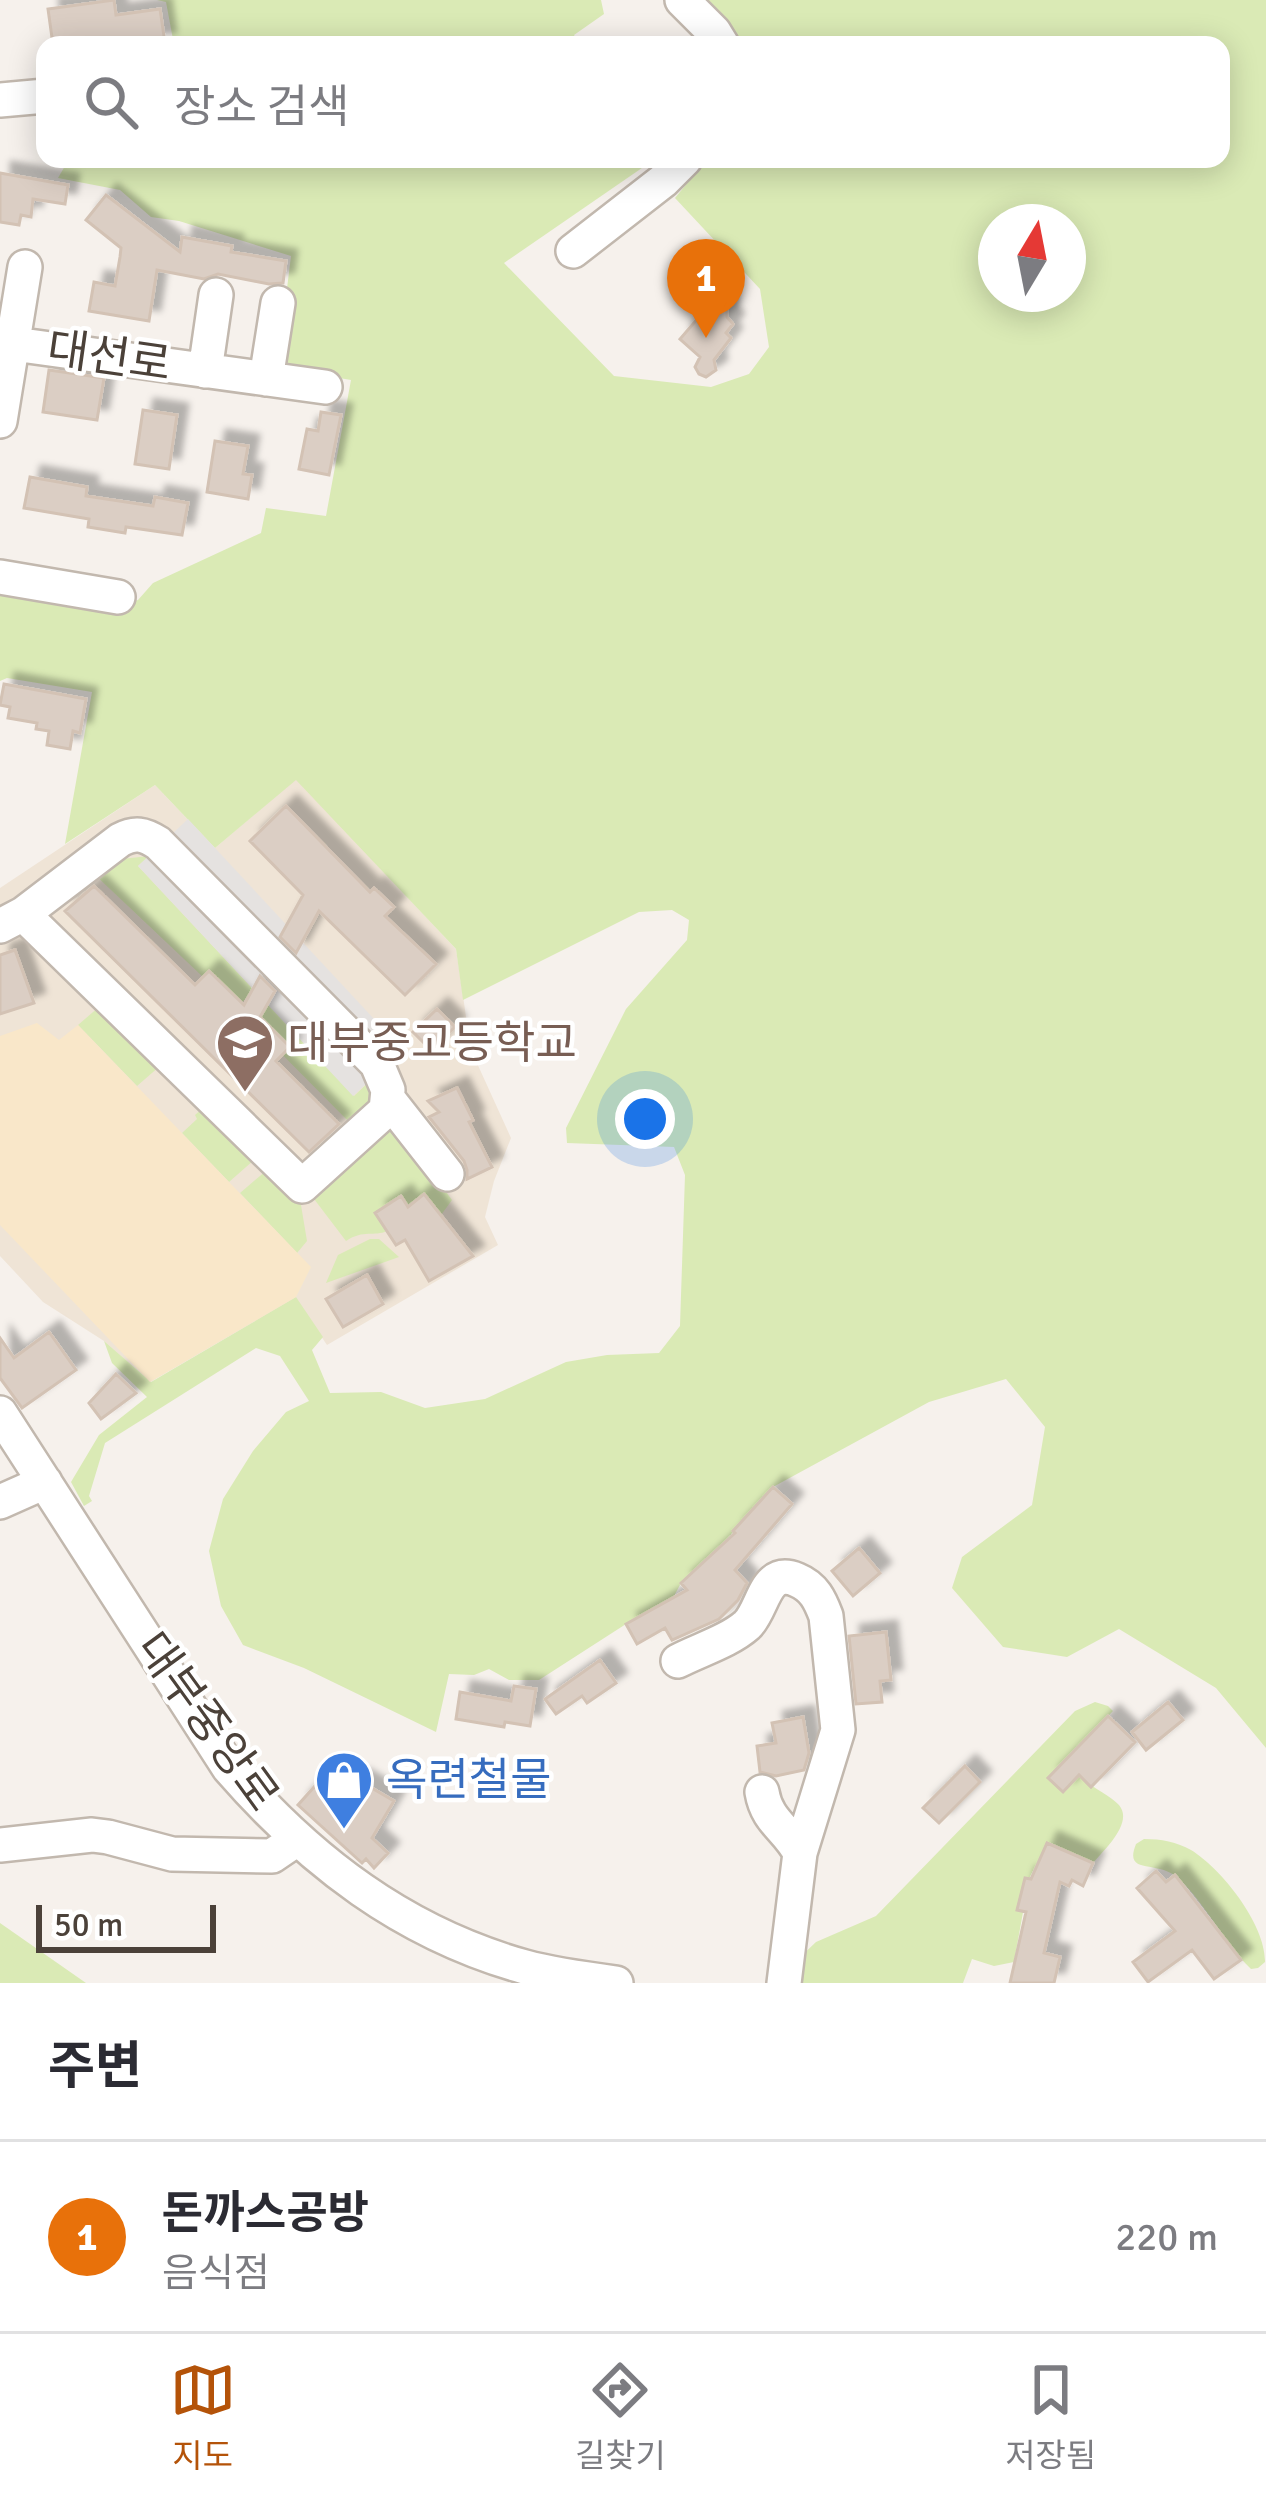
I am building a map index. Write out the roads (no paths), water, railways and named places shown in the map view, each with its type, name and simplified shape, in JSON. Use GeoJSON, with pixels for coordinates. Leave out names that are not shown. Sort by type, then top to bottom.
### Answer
{"type":"FeatureCollection","features":[{"type":"Feature","properties":{"kind":"street"},"geometry":{"type":"LineString","coordinates":[[682,0],[716,36]]}},
{"type":"Feature","properties":{"kind":"street"},"geometry":{"type":"LineString","coordinates":[[0,100],[36,97]]}},
{"type":"Feature","properties":{"kind":"street"},"geometry":{"type":"LineString","coordinates":[[573,251],[676,168]]}},
{"type":"Feature","properties":{"kind":"street","name":"대선로"},"geometry":{"type":"LineString","coordinates":[[0,421],[6,343],[25,267]]}},
{"type":"Feature","properties":{"kind":"street","name":"대선로"},"geometry":{"type":"LineString","coordinates":[[205,371],[216,295]]}},
{"type":"Feature","properties":{"kind":"street"},"geometry":{"type":"LineString","coordinates":[[266,380],[278,303]]}},
{"type":"Feature","properties":{"kind":"street","name":"대선로"},"geometry":{"type":"LineString","coordinates":[[6,343],[325,388]]}},
{"type":"Feature","properties":{"kind":"street"},"geometry":{"type":"LineString","coordinates":[[0,578],[118,597]]}},
{"type":"Feature","properties":{"kind":"street"},"geometry":{"type":"LineString","coordinates":[[139,834],[148,837],[377,1064],[386,1081],[386,1110],[302,1186],[12,920],[120,840],[139,834]]}},
{"type":"Feature","properties":{"kind":"street"},"geometry":{"type":"LineString","coordinates":[[389,1100],[447,1174]]}},
{"type":"Feature","properties":{"kind":"street","name":"대부중앙로"},"geometry":{"type":"LineString","coordinates":[[0,1413],[229,1768],[297,1840],[371,1898],[428,1930],[524,1966],[616,1983]]}},
{"type":"Feature","properties":{"kind":"street"},"geometry":{"type":"LineString","coordinates":[[0,1502],[45,1482]]}},
{"type":"Feature","properties":{"kind":"street"},"geometry":{"type":"LineString","coordinates":[[678,1660],[746,1626],[778,1567],[820,1598],[838,1716],[835,1747],[800,1853],[784,1983]]}},
{"type":"Feature","properties":{"kind":"street"},"geometry":{"type":"LineString","coordinates":[[762,1792],[768,1815],[800,1853]]}},
{"type":"Feature","properties":{"kind":"street"},"geometry":{"type":"LineString","coordinates":[[0,1845],[92,1835],[172,1855],[272,1856],[297,1840]]}},
{"type":"Feature","properties":{"kind":"place","name":"돈까스공방"},"geometry":{"type":"Point","coordinates":[706,338]}},
{"type":"Feature","properties":{"kind":"place","name":"대부중고등학교"},"geometry":{"type":"Point","coordinates":[245,1094]}},
{"type":"Feature","properties":{"kind":"place","name":"옥련철물"},"geometry":{"type":"Point","coordinates":[344,1831]}}]}
